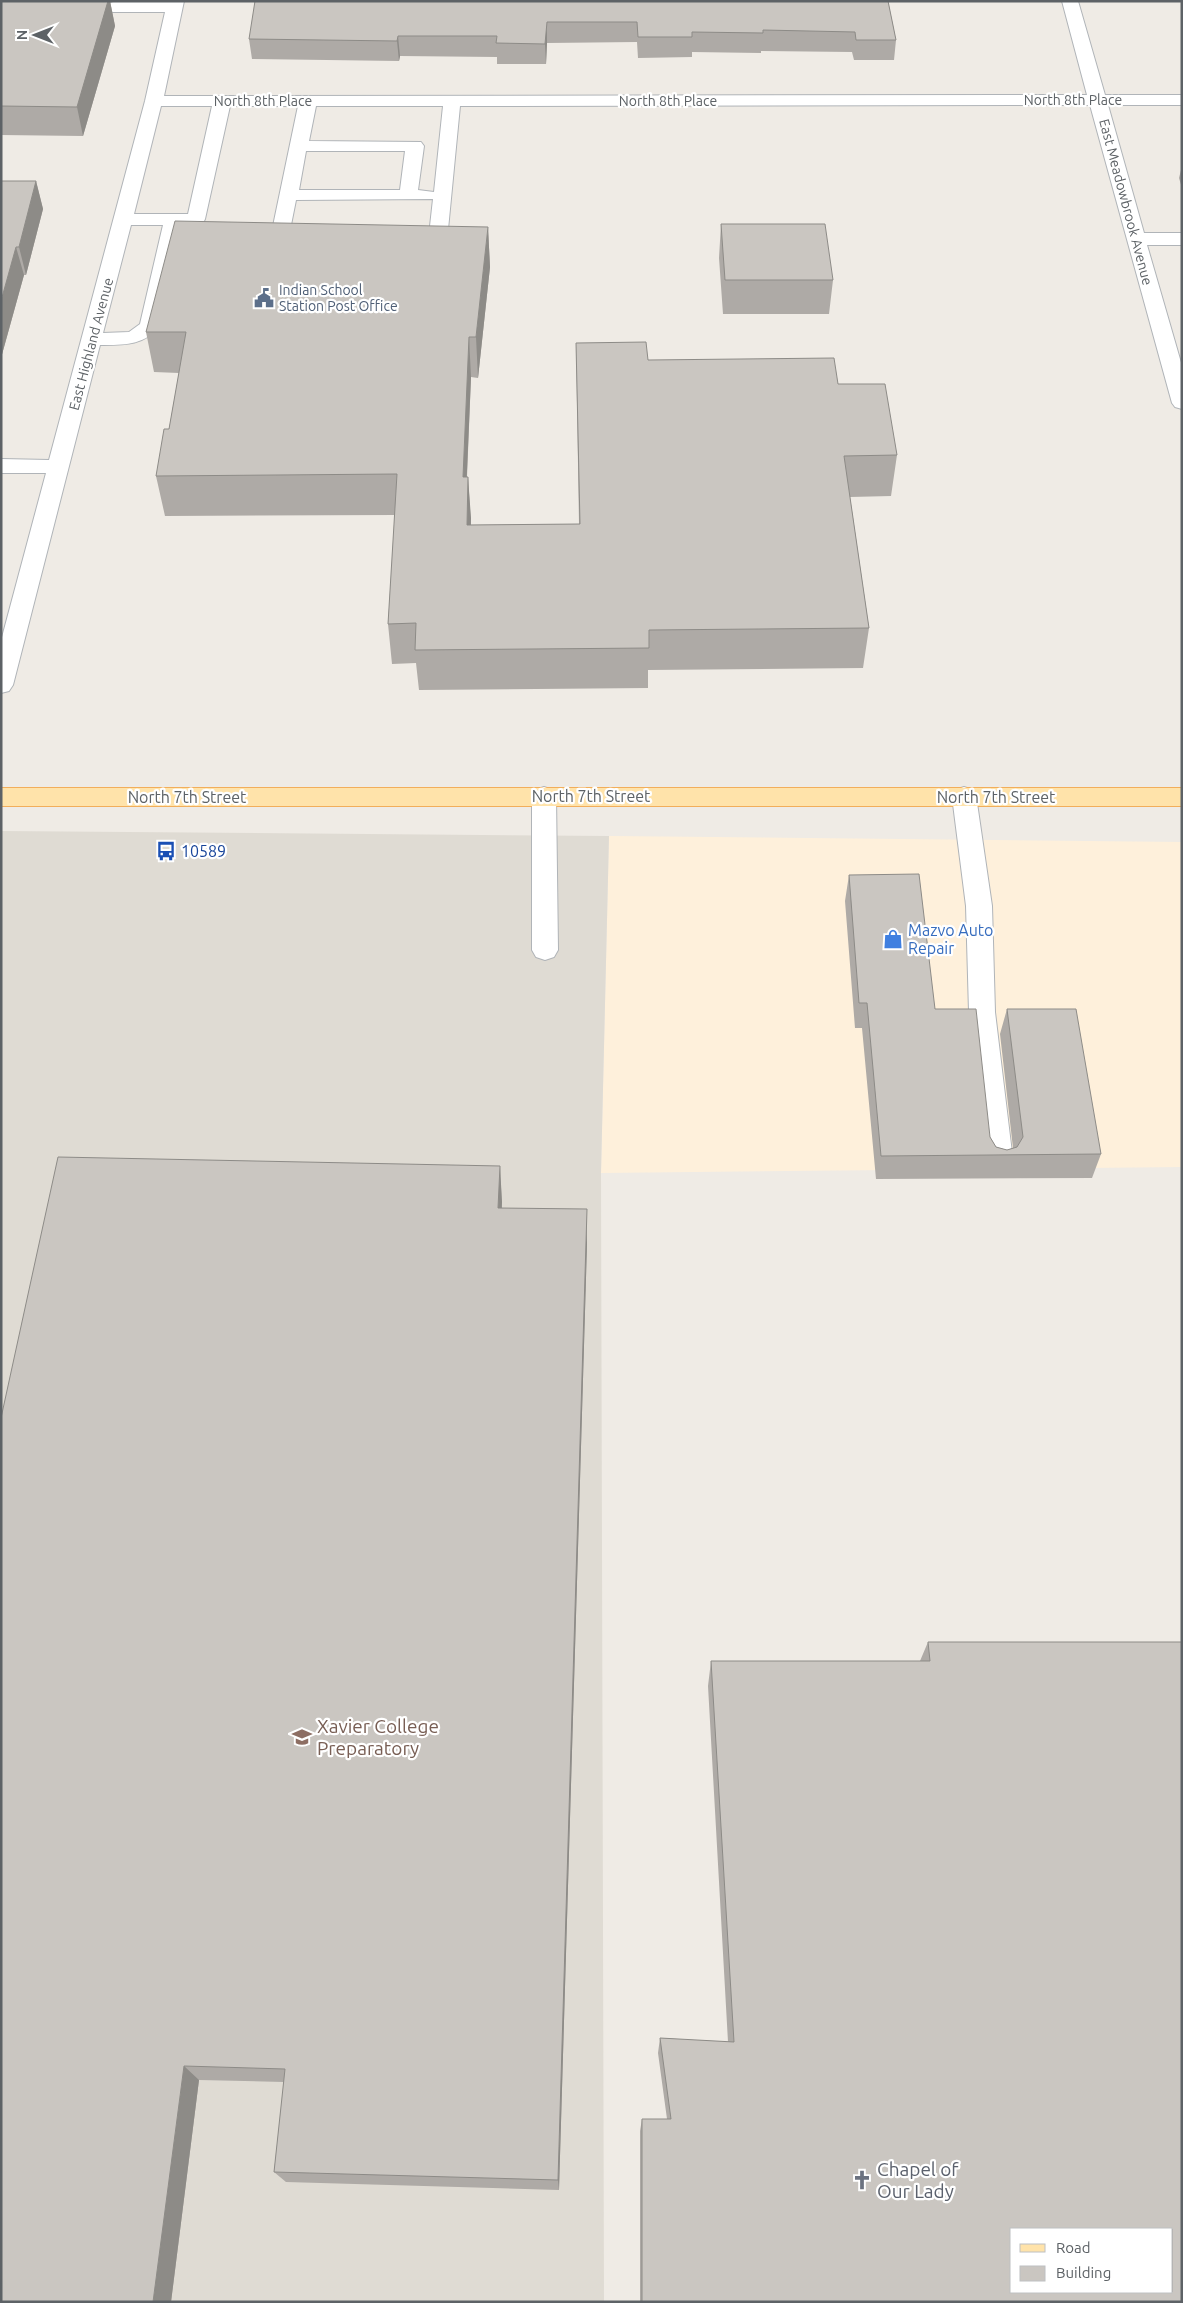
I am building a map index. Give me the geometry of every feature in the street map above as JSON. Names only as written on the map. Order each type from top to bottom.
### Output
[{"type":"main road","name":"North 7th Street","points":[[1,797],[1182,797]]},
{"type":"street","name":"East Meadowbrook Avenue","points":[[1070,1],[1181,396]]},
{"type":"street","points":[[113,7],[175,4]]},
{"type":"street","name":"East Highland Avenue","points":[[1,685],[154,101],[175,4]]},
{"type":"street","name":"North 8th Place","points":[[154,101],[1182,100]]},
{"type":"street","points":[[123,220],[196,219],[222,101]]},
{"type":"street","points":[[305,250],[277,250],[308,101]]},
{"type":"street","points":[[409,250],[437,250],[452,101]]},
{"type":"street","points":[[299,146],[415,146],[408,195]]},
{"type":"street","points":[[288,196],[443,195]]},
{"type":"street","points":[[92,339],[134,338],[146,333],[150,325],[173,220]]},
{"type":"street","points":[[1136,239],[1182,239]]},
{"type":"street","points":[[1,466],[59,467]]},
{"type":"street","points":[[544,796],[545,950]]},
{"type":"street","points":[[964,796],[979,906],[982,1012],[999,1161]]},
{"type":"shaded area","name":"Xavier College Preparatory","points":[[1,831],[609,836],[601,1173],[604,2302],[1,2302]]},
{"type":"shaded area","points":[[609,836],[1182,842],[1182,1167],[601,1173]]},
{"type":"building","points":[[1,1],[108,1],[77,107],[1,106]]},
{"type":"building","points":[[255,1],[888,1],[896,40],[856,40],[855,32],[763,30],[763,33],[692,32],[692,37],[638,37],[637,22],[547,22],[545,44],[496,43],[497,36],[398,36],[397,41],[249,39]]},
{"type":"building","points":[[1,181],[36,181],[19,247],[16,247],[1,301]]},
{"type":"building","points":[[175,221],[488,227],[476,337],[469,337],[463,477],[468,477],[467,525],[580,524],[576,343],[646,342],[648,360],[834,358],[838,384],[885,384],[897,455],[844,456],[869,628],[649,630],[649,648],[415,650],[416,623],[388,624],[397,474],[156,476],[164,429],[169,429],[186,332],[146,332]]},
{"type":"building","points":[[721,224],[825,224],[833,280],[725,280]]},
{"type":"building","points":[[919,874],[935,1009],[976,1009],[990,1137],[996,1147],[1007,1150],[1017,1147],[1023,1137],[1007,1009],[1076,1009],[1101,1154],[881,1156],[867,1003],[859,1003],[849,875]]},
{"type":"building","name":"Xavier College Preparatory","points":[[58,1157],[500,1166],[498,1208],[587,1209],[558,2180],[274,2172],[285,2069],[184,2066],[153,2302],[1,2302],[1,1418]]},
{"type":"building","points":[[928,1642],[1182,1642],[1182,2302],[642,2302],[642,2119],[671,2119],[660,2038],[734,2042],[711,1661],[930,1661]]},
{"type":"place","name":"Indian School Station Post Office","points":[[264,298]]},
{"type":"place","name":"10589","points":[[166,851]]},
{"type":"place","name":"Mazvo Auto Repair","points":[[893,939]]},
{"type":"place","name":"Xavier College Preparatory","points":[[302,1737]]},
{"type":"place","name":"Chapel of Our Lady","points":[[862,2180]]}]
